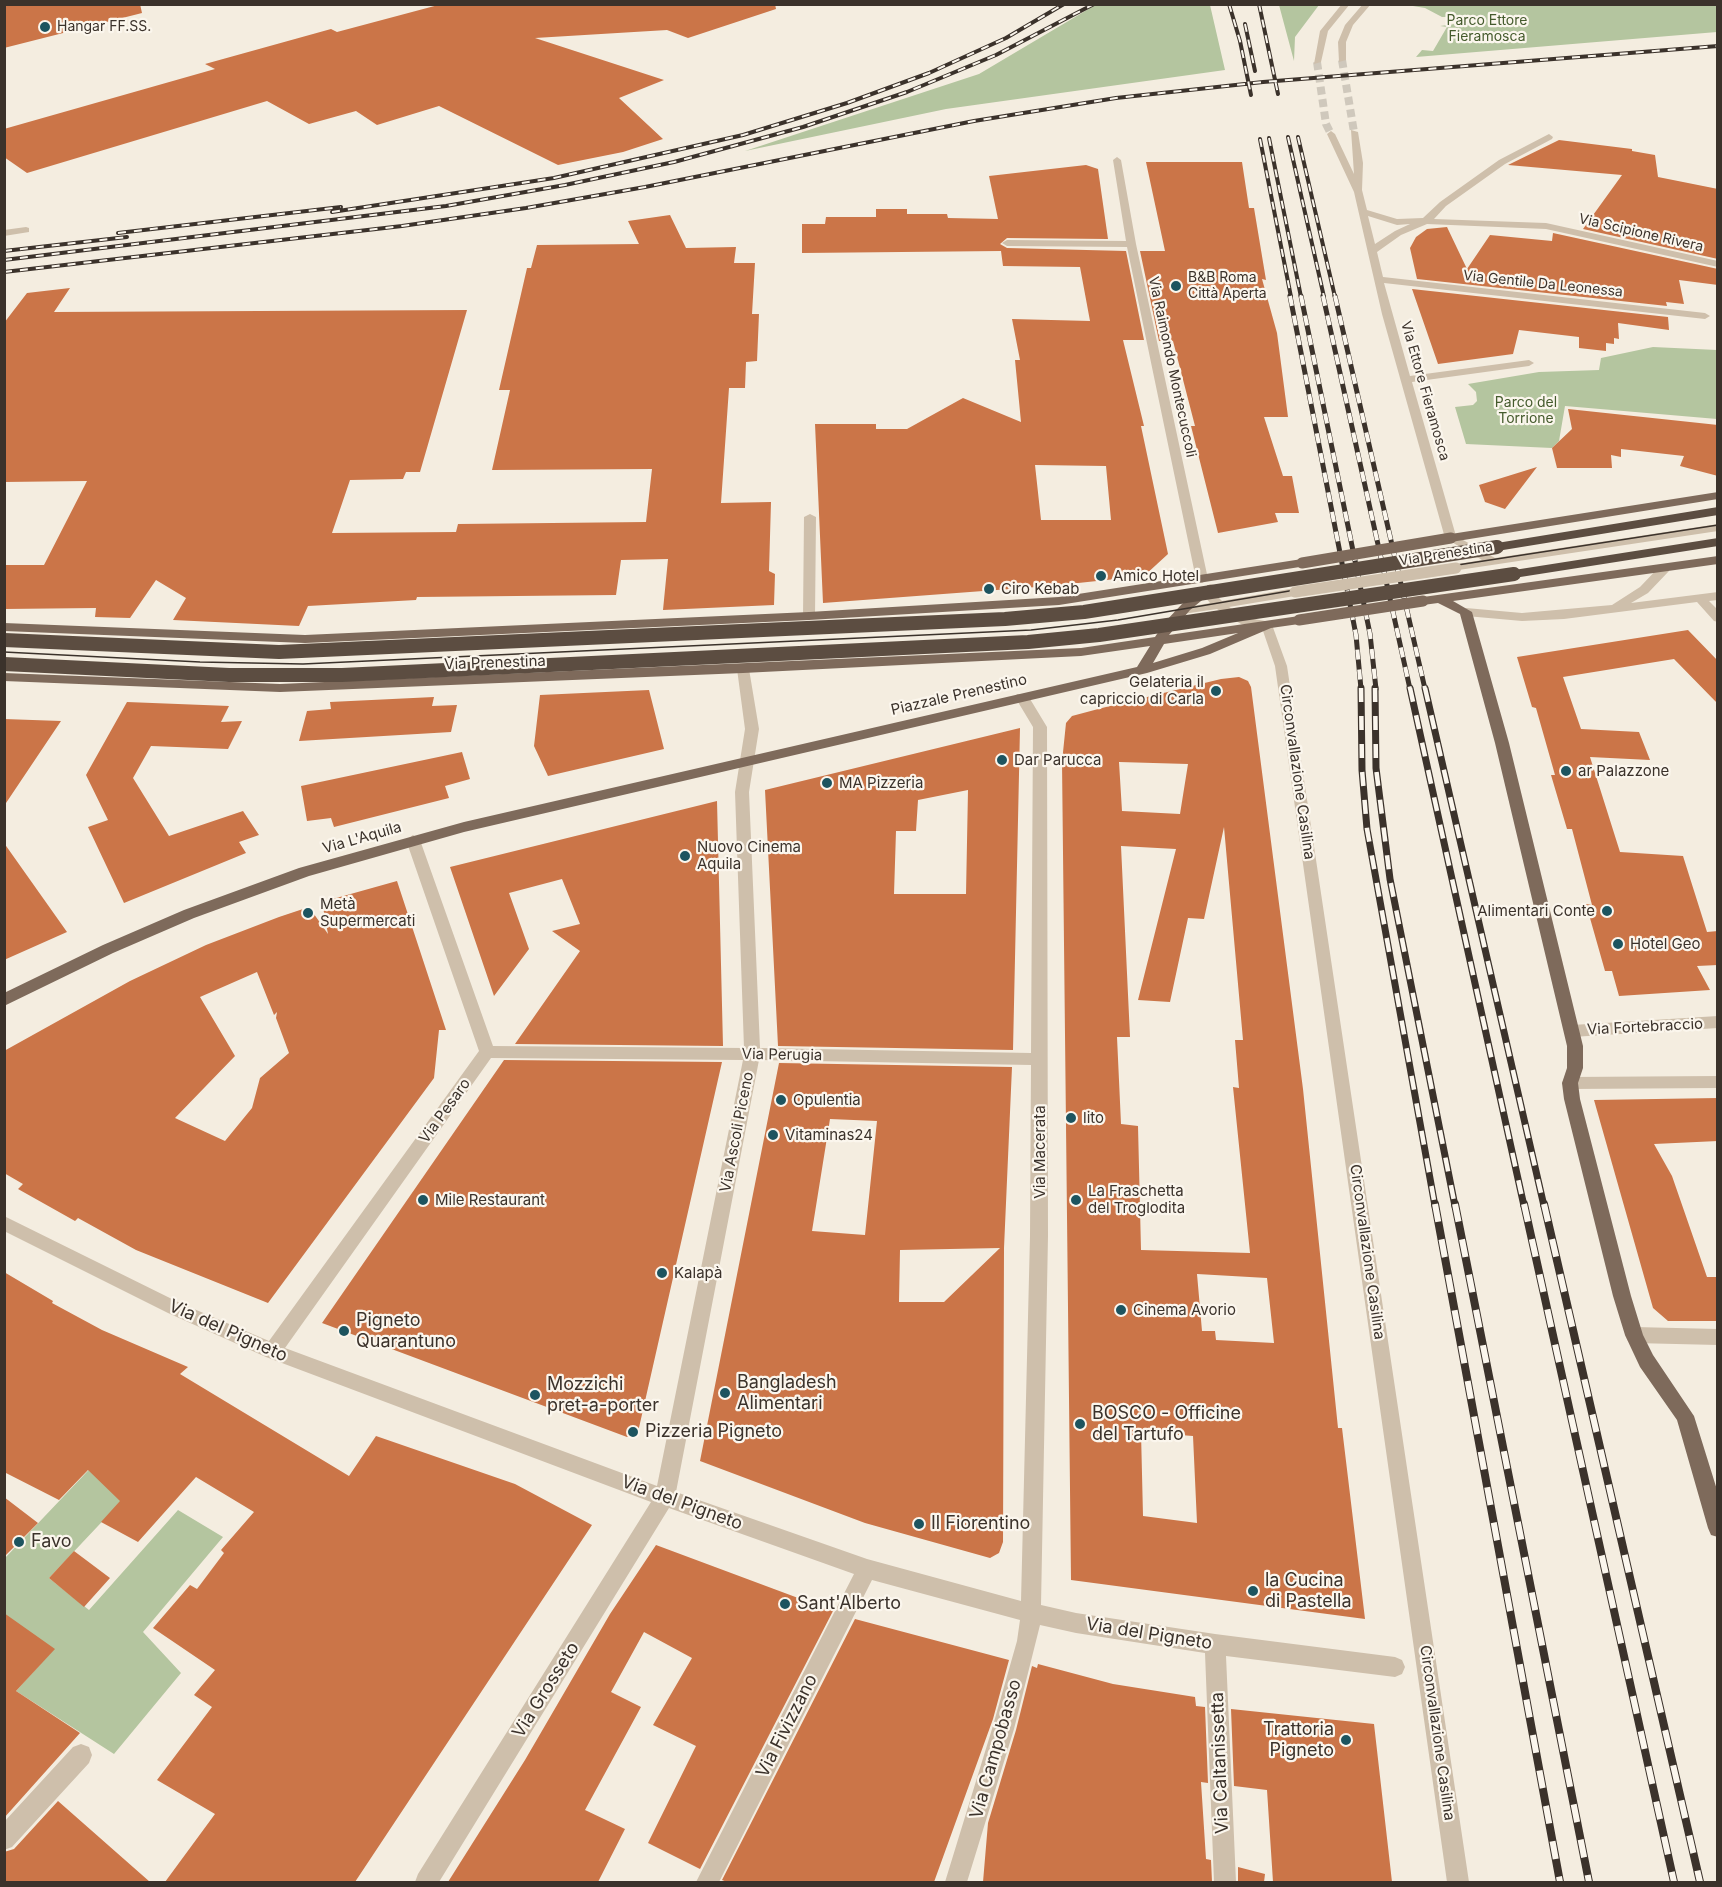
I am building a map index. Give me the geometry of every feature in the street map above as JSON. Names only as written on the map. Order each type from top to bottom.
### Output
[{"type":"highway","points":[[4,640],[279,652],[1020,618],[1084,612],[1718,512]]},
{"type":"highway","points":[[4,664],[229,675],[342,675],[1028,642],[1099,635],[1718,542]]},
{"type":"main road","name":"Via Prenestina","points":[[1206,584],[1231,575],[1718,495]]},
{"type":"main road","points":[[1440,599],[1718,560]]},
{"type":"main road","points":[[4,627],[305,639],[960,609],[1059,601],[1206,584]]},
{"type":"main road","points":[[1142,670],[1159,640],[1180,612],[1206,584]]},
{"type":"main road","points":[[1440,599],[1466,612],[1502,742],[1572,1031],[1576,1056],[1570,1083],[1585,1150],[1634,1335],[1646,1361],[1685,1416],[1718,1528]]},
{"type":"main road","name":"Piazzale Prenestino","points":[[988,658],[1081,652],[1440,599]]},
{"type":"main road","name":"Piazzale Prenestino","points":[[747,763],[1142,670],[1206,651],[1267,625]]},
{"type":"main road","name":"Via Prenestina","points":[[4,677],[280,688],[988,658]]},
{"type":"main road","name":"Via L'Aquila","points":[[4,1000],[108,949],[189,914],[304,872],[412,840],[747,763]]},
{"type":"street","points":[[1317,62],[1324,31],[1336,14],[1347,4]]},
{"type":"street","points":[[1342,60],[1342,42],[1348,25],[1368,4]]},
{"type":"street","name":"Via Ettore Fieramosca","points":[[1354,132],[1359,163],[1358,192]]},
{"type":"street","name":"Via Ettore Fieramosca","points":[[1331,134],[1358,192],[1378,279],[1451,538]]},
{"type":"street","points":[[1372,251],[1398,233],[1426,221],[1443,204],[1502,162],[1549,137]]},
{"type":"street","name":"Via Raimondo Montecuccoli","points":[[1117,160],[1131,244],[1206,584],[1210,596],[1217,604]]},
{"type":"street","points":[[1363,212],[1397,222],[1426,221]]},
{"type":"street","name":"Via Scipione Rivera","points":[[1426,221],[1560,228],[1663,254],[1718,264]]},
{"type":"street","points":[[4,233],[26,230]]},
{"type":"street","points":[[1007,243],[1131,244]]},
{"type":"street","name":"Via Gentile Da Leonessa","points":[[1378,279],[1705,316]]},
{"type":"street","points":[[1406,380],[1529,363]]},
{"type":"street","points":[[809,616],[810,517]]},
{"type":"street","name":"Via Prenestina","points":[[1180,612],[1217,604],[1718,528]]},
{"type":"street","points":[[1451,538],[1494,562]]},
{"type":"street","points":[[1610,611],[1638,595],[1665,568]]},
{"type":"street","points":[[1466,612],[1522,617],[1610,611],[1718,596]]},
{"type":"street","points":[[1700,598],[1718,618]]},
{"type":"street","points":[[1217,604],[1238,618],[1267,625]]},
{"type":"street","name":"Circonvallazione Casilina","points":[[1267,625],[1281,666],[1458,1882]]},
{"type":"street","points":[[743,669],[752,729],[747,763]]},
{"type":"street","name":"Via Macerata","points":[[1022,697],[1040,727],[1039,1248],[1031,1613]]},
{"type":"street","name":"Via Ascoli Piceno","points":[[665,1497],[752,1054],[742,792],[747,763]]},
{"type":"street","points":[[412,840],[487,1052]]},
{"type":"street","name":"Via Fortebraccio","points":[[1572,1031],[1718,1022]]},
{"type":"street","name":"Via Perugia","points":[[487,1052],[1040,1059]]},
{"type":"street","name":"Via Pesaro","points":[[272,1352],[487,1052]]},
{"type":"street","points":[[1570,1083],[1718,1082]]},
{"type":"street","name":"Via del Pigneto","points":[[4,1223],[174,1308],[272,1352],[867,1569],[1031,1613],[1088,1625],[1395,1667]]},
{"type":"street","points":[[1634,1335],[1718,1337]]},
{"type":"street","name":"Via Grosseto","points":[[426,1882],[665,1497]]},
{"type":"street","name":"Via Fivizzano","points":[[707,1882],[867,1569]]},
{"type":"street","name":"Via Campobasso","points":[[959,1878],[1027,1641],[1031,1613]]},
{"type":"street","name":"Via Caltanissetta","points":[[1215,1644],[1225,1882]]},
{"type":"street","points":[[4,1839],[81,1755]]},
{"type":"green space","points":[[1097,4],[1210,5],[1225,70],[946,109],[745,151],[979,74]]},
{"type":"green space","points":[[1279,5],[1319,5],[1295,37],[1294,61]]},
{"type":"green space","name":"Parco Ettore Fieramosca","points":[[1407,5],[1717,5],[1717,32],[1416,57],[1422,50],[1433,51],[1447,27],[1440,26],[1462,23],[1456,17],[1442,17],[1425,8]]},
{"type":"green space","name":"Parco del Torrione","points":[[1653,347],[1717,350],[1717,419],[1565,406],[1559,441],[1552,448],[1466,444],[1455,407],[1473,405],[1477,401],[1476,392],[1468,384],[1539,372],[1599,370],[1601,358]]},
{"type":"green space","points":[[122,1435],[162,1458],[49,1578],[89,1610],[178,1510],[223,1537],[143,1632],[181,1673],[114,1754],[16,1691],[54,1649],[5,1625],[5,1558]]},
{"type":"building","name":"Hangar FF.SS.","points":[[4,4],[140,4],[142,13],[4,48]]},
{"type":"building","points":[[442,4],[775,4],[776,9],[688,38],[667,30],[535,38],[664,80],[619,98],[663,139],[623,152],[558,165],[439,106],[377,125],[356,111],[309,124],[267,101],[27,173],[4,157],[4,129],[215,69],[205,64],[331,29],[337,32]]},
{"type":"building","points":[[1559,140],[1632,149],[1632,151],[1655,155],[1658,177],[1718,189],[1718,259],[1583,229],[1622,175],[1508,165]]},
{"type":"building","points":[[1146,162],[1242,162],[1249,208],[1254,208],[1266,280],[1262,279],[1277,333],[1288,417],[1264,417],[1283,476],[1292,476],[1299,513],[1275,513],[1278,522],[1218,533],[1191,426],[1195,426],[1173,341],[1159,341],[1140,251],[1165,251]]},
{"type":"building","points":[[1086,165],[1098,169],[1108,239],[1007,238],[1000,244],[1007,248],[1126,251],[1144,340],[1123,340],[1144,426],[1141,426],[1168,554],[1144,576],[1050,586],[823,603],[815,424],[876,424],[876,429],[907,429],[963,398],[1021,422],[1015,360],[1020,360],[1012,319],[1090,321],[1080,267],[1003,266],[1001,251],[802,253],[802,224],[825,224],[826,217],[876,217],[876,209],[907,209],[907,214],[947,214],[948,218],[998,219],[989,176]],"holes":[[[1035,465],[1106,466],[1111,520],[1041,520]]]},
{"type":"building","points":[[670,215],[686,248],[736,247],[734,263],[755,263],[752,314],[759,314],[757,361],[746,362],[745,388],[729,388],[721,503],[771,502],[769,571],[775,574],[774,605],[663,610],[668,559],[621,560],[616,595],[417,597],[416,600],[308,606],[299,626],[173,620],[186,598],[156,580],[130,618],[95,617],[96,608],[4,609],[4,565],[44,565],[87,481],[4,482],[4,323],[27,293],[70,288],[54,312],[467,310],[420,472],[406,472],[403,479],[350,480],[332,533],[456,532],[458,524],[646,522],[652,469],[492,470],[510,390],[499,390],[527,268],[531,268],[537,245],[639,244],[628,221]]},
{"type":"building","points":[[1447,227],[1467,269],[1490,235],[1552,241],[1553,233],[1718,269],[1718,285],[1679,280],[1684,304],[1666,302],[1667,306],[1417,279],[1410,248],[1416,237],[1427,229]]},
{"type":"building","points":[[1412,289],[1668,317],[1669,330],[1618,323],[1619,339],[1614,338],[1614,344],[1606,343],[1606,351],[1579,348],[1579,337],[1519,330],[1513,354],[1438,364]]},
{"type":"building","points":[[1568,409],[1718,425],[1718,476],[1680,466],[1684,456],[1621,449],[1621,457],[1611,455],[1612,468],[1557,468],[1552,448],[1572,429]]},
{"type":"building","points":[[1537,467],[1505,509],[1485,502],[1479,485]]},
{"type":"building","points":[[1688,630],[1718,661],[1718,704],[1674,659],[1563,677],[1581,729],[1639,732],[1650,760],[1590,757],[1620,852],[1683,856],[1707,932],[1718,931],[1718,965],[1697,966],[1710,990],[1619,996],[1612,971],[1605,971],[1586,904],[1592,905],[1572,829],[1567,829],[1551,775],[1555,775],[1536,708],[1532,707],[1517,657]]},
{"type":"building","points":[[1239,677],[1248,681],[1251,687],[1303,1089],[1338,1428],[1342,1428],[1365,1619],[1071,1580],[1062,762],[1066,723],[1072,716],[1221,679]],"holes":[[[1119,762],[1188,764],[1180,814],[1122,811]],[[1224,827],[1243,1040],[1235,1040],[1239,1088],[1233,1087],[1250,1253],[1141,1250],[1138,1126],[1121,1124],[1117,1037],[1130,1037],[1121,846],[1176,849],[1138,1000],[1170,1002],[1188,918],[1204,919]],[[1197,1274],[1267,1278],[1274,1343],[1216,1340],[1215,1331],[1202,1331]],[[1141,1432],[1193,1436],[1197,1523],[1143,1516]]]},
{"type":"building","points":[[649,690],[664,749],[548,776],[534,746],[540,695]]},
{"type":"building","points":[[434,697],[432,706],[457,705],[451,732],[299,741],[307,711],[331,709],[330,702]]},
{"type":"building","points":[[127,702],[229,706],[221,722],[242,721],[228,749],[151,746],[133,778],[169,836],[243,811],[259,835],[239,842],[246,853],[124,903],[88,827],[108,820],[86,775]]},
{"type":"building","points":[[4,719],[61,721],[4,806]]},
{"type":"building","points":[[1020,728],[1013,1050],[778,1046],[765,790]],"holes":[[[968,790],[966,894],[894,894],[896,831],[916,831],[918,800]]]},
{"type":"building","points":[[462,752],[470,779],[445,786],[449,798],[334,827],[331,818],[307,821],[301,786]]},
{"type":"building","points":[[717,801],[723,1046],[515,1044],[580,951],[552,931],[580,924],[562,879],[509,893],[529,949],[494,996],[450,867]]},
{"type":"building","points":[[4,843],[67,932],[4,960]]},
{"type":"building","points":[[397,881],[446,1030],[439,1030],[434,1078],[268,1303],[136,1250],[78,1218],[75,1221],[18,1189],[23,1184],[4,1173],[4,1051],[130,981],[206,945],[279,917],[309,907],[328,934],[322,902]],"holes":[[[257,972],[274,1015],[277,1012],[276,1018],[289,1053],[260,1078],[252,1108],[225,1141],[175,1118],[235,1056],[200,997]]]},
{"type":"building","points":[[504,1060],[722,1062],[638,1432],[627,1437],[322,1323]]},
{"type":"building","points":[[779,1063],[1012,1067],[1004,1248],[1003,1542],[999,1553],[990,1558],[865,1523],[700,1461]],"holes":[[[830,1119],[877,1121],[865,1235],[812,1231]],[[1000,1248],[944,1302],[899,1302],[900,1250]]]},
{"type":"building","points":[[1718,1098],[1718,1141],[1654,1144],[1672,1176],[1707,1277],[1718,1277],[1718,1321],[1668,1321],[1653,1308],[1594,1100]]},
{"type":"building","points":[[4,1272],[53,1301],[52,1303],[102,1330],[188,1367],[180,1374],[349,1476],[376,1436],[515,1484],[592,1525],[355,1882],[165,1882],[215,1814],[157,1780],[212,1707],[194,1695],[215,1670],[153,1628],[190,1585],[197,1589],[224,1553],[221,1550],[254,1512],[196,1477],[138,1542],[101,1522],[120,1501],[88,1470],[59,1500],[4,1472]]},
{"type":"building","points":[[4,1497],[38,1523],[4,1557]]},
{"type":"building","points":[[656,1545],[833,1611],[700,1869],[648,1843],[696,1746],[653,1725],[692,1658],[644,1632],[611,1692],[641,1707],[585,1810],[625,1829],[598,1882],[448,1882],[525,1760],[610,1614]]},
{"type":"building","points":[[74,1551],[110,1578],[84,1607],[49,1578]]},
{"type":"building","points":[[4,1613],[55,1649],[16,1691],[80,1733],[4,1818]]},
{"type":"building","points":[[855,1619],[1009,1660],[993,1719],[934,1882],[727,1882],[722,1880]]},
{"type":"building","points":[[1038,1664],[1113,1684],[1195,1697],[1196,1706],[1205,1707],[1208,1783],[1201,1782],[1206,1859],[1211,1860],[1212,1882],[983,1882],[988,1823],[1016,1730],[1032,1666],[1037,1668]]},
{"type":"building","points":[[1231,1709],[1374,1724],[1392,1882],[1273,1882],[1267,1790],[1234,1786]]},
{"type":"building","points":[[58,1801],[150,1882],[4,1882],[4,1852],[14,1849]]},
{"type":"building","points":[[1238,1867],[1265,1874],[1264,1882],[1238,1882]]},
{"type":"tunnel","points":[[1342,60],[1354,132]]},
{"type":"tunnel","points":[[1317,62],[1326,124],[1331,134]]},
{"type":"tram line","points":[[4,652],[200,662],[303,664],[1031,630],[1118,620],[1301,589],[1718,525]]},
{"type":"railway","points":[[332,212],[554,178],[743,135],[847,103],[929,73],[1006,38],[1064,4]]},
{"type":"railway","points":[[4,260],[446,206],[565,185],[674,162],[803,127],[907,92],[996,55],[1094,4]]},
{"type":"railway","points":[[1229,4],[1249,84]]},
{"type":"railway","points":[[1259,4],[1275,81]]},
{"type":"railway","points":[[1245,24],[1255,71]]},
{"type":"railway","points":[[1275,81],[1718,46]]},
{"type":"railway","points":[[1249,84],[1275,81]]},
{"type":"railway","points":[[1275,81],[1278,94]]},
{"type":"railway","points":[[4,272],[402,226],[526,208],[645,187],[974,121],[1116,98],[1249,84]]},
{"type":"railway","points":[[1249,84],[1251,95]]},
{"type":"railway","points":[[1288,137],[1324,297]]},
{"type":"railway","points":[[1298,137],[1335,297]]},
{"type":"railway","points":[[1269,138],[1301,297]]},
{"type":"railway","points":[[1260,139],[1291,297]]},
{"type":"railway","points":[[118,233],[341,207]]},
{"type":"railway","points":[[4,251],[127,237]]},
{"type":"railway","points":[[1290,296],[1356,635],[1361,689]]},
{"type":"railway","points":[[1301,296],[1370,634],[1376,689]]},
{"type":"railway","points":[[1323,296],[1410,689]]},
{"type":"railway","points":[[1335,296],[1425,689]]},
{"type":"railway","points":[[1361,688],[1362,770],[1367,829],[1435,1206]]},
{"type":"railway","points":[[1375,688],[1376,768],[1390,879],[1455,1206]]},
{"type":"railway","points":[[1410,688],[1524,1206]]},
{"type":"railway","points":[[1425,688],[1544,1206]]},
{"type":"railway","points":[[1435,1204],[1560,1882]]},
{"type":"railway","points":[[1455,1204],[1589,1882]]},
{"type":"railway","points":[[1524,1204],[1674,1882]]},
{"type":"railway","points":[[1544,1204],[1700,1882]]},
{"type":"place","name":"Hangar FF.SS.","points":[[45,27]]},
{"type":"place","name":"B&B Roma Città Aperta","points":[[1176,286]]},
{"type":"place","name":"Amico Hotel","points":[[1101,576]]},
{"type":"place","name":"Ciro Kebab","points":[[989,589]]},
{"type":"place","name":"Gelateria il capriccio di Carla","points":[[1216,691]]},
{"type":"place","name":"Dar Parucca","points":[[1002,760]]},
{"type":"place","name":"ar Palazzone","points":[[1566,771]]},
{"type":"place","name":"MA Pizzeria","points":[[827,783]]},
{"type":"place","name":"Nuovo Cinema Aquila","points":[[685,856]]},
{"type":"place","name":"Alimentari Conte","points":[[1607,911]]},
{"type":"place","name":"Metà Supermercati","points":[[308,913]]},
{"type":"place","name":"Hotel Geo","points":[[1618,944]]},
{"type":"place","name":"Opulentia","points":[[781,1100]]},
{"type":"place","name":"lito","points":[[1071,1118]]},
{"type":"place","name":"Vitaminas24","points":[[773,1135]]},
{"type":"place","name":"Mile Restaurant","points":[[423,1200]]},
{"type":"place","name":"La Fraschetta del Troglodita","points":[[1076,1200]]},
{"type":"place","name":"Kalapà","points":[[662,1273]]},
{"type":"place","name":"Cinema Avorio","points":[[1121,1310]]},
{"type":"place","name":"Pigneto Quarantuno","points":[[344,1331]]},
{"type":"place","name":"Bangladesh Alimentari","points":[[725,1393]]},
{"type":"place","name":"Mozzichi pret-a-porter","points":[[535,1395]]},
{"type":"place","name":"BOSCO - Officine del Tartufo","points":[[1080,1424]]},
{"type":"place","name":"Pizzeria Pigneto","points":[[633,1432]]},
{"type":"place","name":"Il Fiorentino","points":[[919,1524]]},
{"type":"place","name":"Favo","points":[[19,1542]]},
{"type":"place","name":"la Cucina di Pastella","points":[[1253,1591]]},
{"type":"place","name":"Sant'Alberto","points":[[785,1604]]},
{"type":"place","name":"Trattoria Pigneto","points":[[1346,1740]]}]
